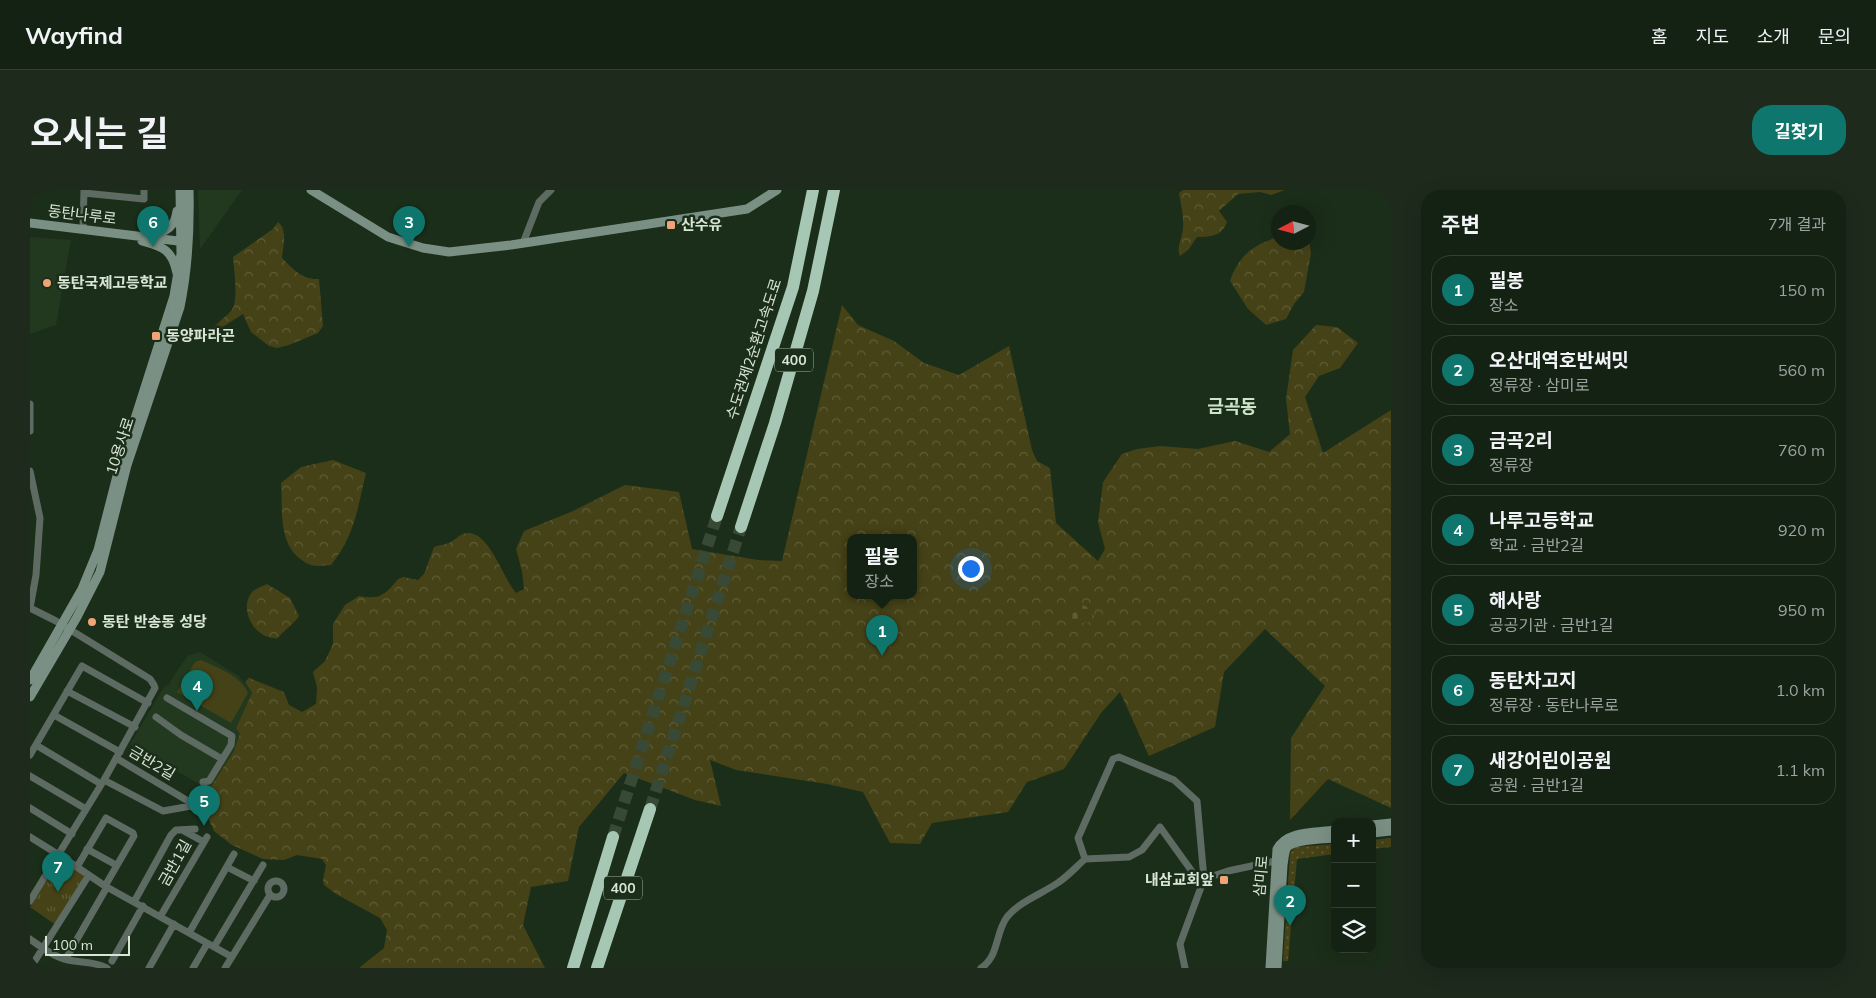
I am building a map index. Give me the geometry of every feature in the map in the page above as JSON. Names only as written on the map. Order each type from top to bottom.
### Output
[{"type":"highway","name":"수도권제2순환고속도로","points":[[717,516],[793,287],[813,190]]},
{"type":"highway","name":"400","points":[[741,527],[776,423],[813,292],[834,190]]},
{"type":"highway","name":"400","points":[[597,968],[650,809]]},
{"type":"highway","name":"400","points":[[573,968],[614,837]]},
{"type":"street","points":[[83,229],[84,191],[144,199],[144,190]]},
{"type":"street","points":[[121,234],[158,234],[169,230],[176,220],[178,190]]},
{"type":"street","name":"10용사로","points":[[30,697],[94,565],[118,472],[174,296],[186,242],[178,190]]},
{"type":"street","name":"10용사로","points":[[30,680],[95,583],[105,557],[127,465],[180,307],[185,282],[189,190]]},
{"type":"street","points":[[311,190],[388,238],[423,248],[449,252],[523,243],[747,209],[778,190]]},
{"type":"street","points":[[523,243],[539,202],[551,190]]},
{"type":"street","name":"동탄나루로","points":[[30,223],[186,242]]},
{"type":"street","points":[[121,234],[165,248],[173,259],[177,282]]},
{"type":"street","points":[[30,404],[30,431]]},
{"type":"street","points":[[30,471],[40,518],[36,575],[30,608],[65,627]]},
{"type":"street","name":"금반2길","points":[[59,855],[154,692],[153,682],[65,627]]},
{"type":"street","points":[[30,755],[82,666],[148,703]]},
{"type":"street","name":"금반2길","points":[[67,691],[135,727]]},
{"type":"street","points":[[167,698],[232,736],[231,745],[209,781],[203,782]]},
{"type":"street","name":"금반2길","points":[[36,746],[102,782],[162,811],[191,806],[188,801],[54,715]]},
{"type":"street","points":[[156,717],[181,735],[222,759]]},
{"type":"street","points":[[1085,859],[1078,838],[1113,759],[1119,757],[1174,780],[1197,802],[1204,879],[1180,944],[1185,968]]},
{"type":"street","points":[[30,776],[86,809]]},
{"type":"street","points":[[30,808],[72,834]]},
{"type":"street","points":[[68,954],[134,834],[108,818],[104,819],[77,867]]},
{"type":"street","points":[[1376,825],[1391,823]]},
{"type":"street","points":[[982,968],[988,964],[994,954],[1000,930],[1007,917],[1021,905],[1060,882],[1085,859],[1129,857],[1142,850],[1160,828],[1196,877],[1204,879],[1228,871],[1275,862]]},
{"type":"street","points":[[182,830],[195,829]]},
{"type":"street","name":"금반1길","points":[[134,902],[176,830],[182,830],[205,840],[160,917]]},
{"type":"street","name":"삼미로","points":[[1270,968],[1277,849],[1280,843],[1294,835],[1331,830]]},
{"type":"street","points":[[1376,833],[1391,831]]},
{"type":"street","points":[[30,837],[106,886],[232,957]]},
{"type":"street","name":"삼미로","points":[[1277,968],[1283,865],[1286,849],[1290,844],[1298,842],[1331,838]]},
{"type":"street","points":[[87,849],[116,865]]},
{"type":"street","points":[[189,933],[234,854]]},
{"type":"street","points":[[30,901],[59,855]]},
{"type":"street","points":[[193,968],[211,945],[263,865]]},
{"type":"street","points":[[227,867],[254,881]]},
{"type":"street","points":[[31,967],[89,875]]},
{"type":"street","points":[[225,968],[270,895]]},
{"type":"street","points":[[30,939],[59,957],[109,965],[143,906]]},
{"type":"street","points":[[149,968],[174,924]]},
{"type":"shaded area","points":[[198,190],[242,190],[200,249]]},
{"type":"shaded area","name":"동탄국제고등학교","points":[[30,237],[71,240],[56,325],[30,334]]},
{"type":"shaded area","points":[[200,652],[239,676],[252,693],[236,728],[240,738],[212,785],[211,791],[130,744],[164,687],[169,684],[188,656]]},
{"type":"green space","points":[[1183,190],[1285,190],[1271,195],[1260,192],[1238,194],[1219,211],[1227,222],[1225,227],[1215,235],[1197,237],[1189,249],[1180,256],[1179,246],[1183,224],[1179,193]]},
{"type":"green space","points":[[278,222],[284,234],[282,258],[303,276],[319,279],[323,326],[318,333],[277,348],[269,346],[251,332],[243,314],[210,335],[211,330],[231,311],[235,301],[233,257],[273,229]]},
{"type":"green space","points":[[1271,240],[1271,250],[1310,250],[1311,253],[1304,292],[1294,304],[1286,319],[1266,325],[1248,309],[1230,281],[1237,265],[1260,244]]},
{"type":"green space","points":[[842,305],[858,325],[894,341],[924,363],[959,375],[1009,346],[1032,450],[1037,461],[1050,468],[1056,523],[1098,561],[1105,549],[1098,522],[1103,482],[1122,454],[1137,449],[1160,446],[1198,449],[1235,441],[1269,452],[1290,434],[1286,399],[1293,350],[1316,325],[1337,327],[1358,343],[1340,368],[1319,376],[1305,397],[1323,453],[1391,410],[1391,808],[1328,779],[1290,820],[1291,738],[1325,686],[1265,629],[1224,672],[1215,727],[1149,756],[1120,692],[1101,713],[1064,769],[1027,782],[1008,812],[932,823],[920,844],[890,843],[863,792],[827,784],[736,770],[710,760],[721,806],[695,800],[624,773],[579,827],[568,881],[531,887],[523,925],[545,968],[359,968],[384,948],[387,930],[380,918],[336,894],[324,885],[326,865],[322,859],[297,855],[284,860],[263,859],[232,845],[214,831],[208,818],[207,807],[212,785],[234,751],[240,734],[236,728],[252,693],[245,682],[249,678],[284,692],[289,705],[302,712],[316,704],[317,687],[313,672],[325,661],[333,644],[333,624],[345,605],[359,596],[377,597],[382,595],[398,579],[403,577],[418,580],[424,574],[434,547],[449,543],[463,534],[470,533],[477,536],[490,549],[516,593],[524,589],[522,571],[516,549],[524,531],[573,511],[625,485],[679,492],[692,549],[758,560],[782,561]]},
{"type":"green space","points":[[333,460],[366,473],[354,522],[339,554],[331,565],[313,566],[300,559],[292,551],[287,541],[282,519],[281,483],[301,467]]},
{"type":"green space","points":[[267,584],[290,598],[299,616],[278,638],[270,638],[262,634],[251,622],[248,614],[247,606],[253,591]]},
{"type":"green space","points":[[1075,604],[1087,607],[1094,617],[1092,620],[1086,623],[1079,623],[1069,620],[1067,613],[1069,606]]},
{"type":"green space","points":[[201,660],[221,669],[240,681],[248,693],[231,723],[177,692],[195,662]]},
{"type":"green space","points":[[1391,838],[1391,847],[1376,849],[1376,840]]},
{"type":"green space","points":[[1331,844],[1331,855],[1297,859],[1288,961],[1283,961],[1290,853],[1295,847]]},
{"type":"green space","points":[[60,859],[85,876],[56,925],[30,907]]},
{"type":"tunnel","points":[[613,837],[717,516]]},
{"type":"tunnel","points":[[650,809],[741,527]]},
{"type":"place","name":"산수유","points":[[671,225]]},
{"type":"place","name":"동탄차고지","points":[[153,247]]},
{"type":"place","name":"금곡2리","points":[[409,247]]},
{"type":"place","name":"동탄국제고등학교","points":[[47,283]]},
{"type":"place","name":"동양파라곤","points":[[156,336]]},
{"type":"place","name":"동탄 반송동 성당","points":[[92,622]]},
{"type":"place","name":"필봉","points":[[882,656]]},
{"type":"place","name":"나루고등학교","points":[[197,711]]},
{"type":"place","name":"해사랑","points":[[204,826]]},
{"type":"place","name":"내삼교회앞","points":[[1224,880]]},
{"type":"place","name":"새강어린이공원","points":[[58,892]]},
{"type":"place","name":"오산대역호반써밋","points":[[1290,926]]},
{"type":"district","name":"금곡동","points":[[1232,407]]}]
